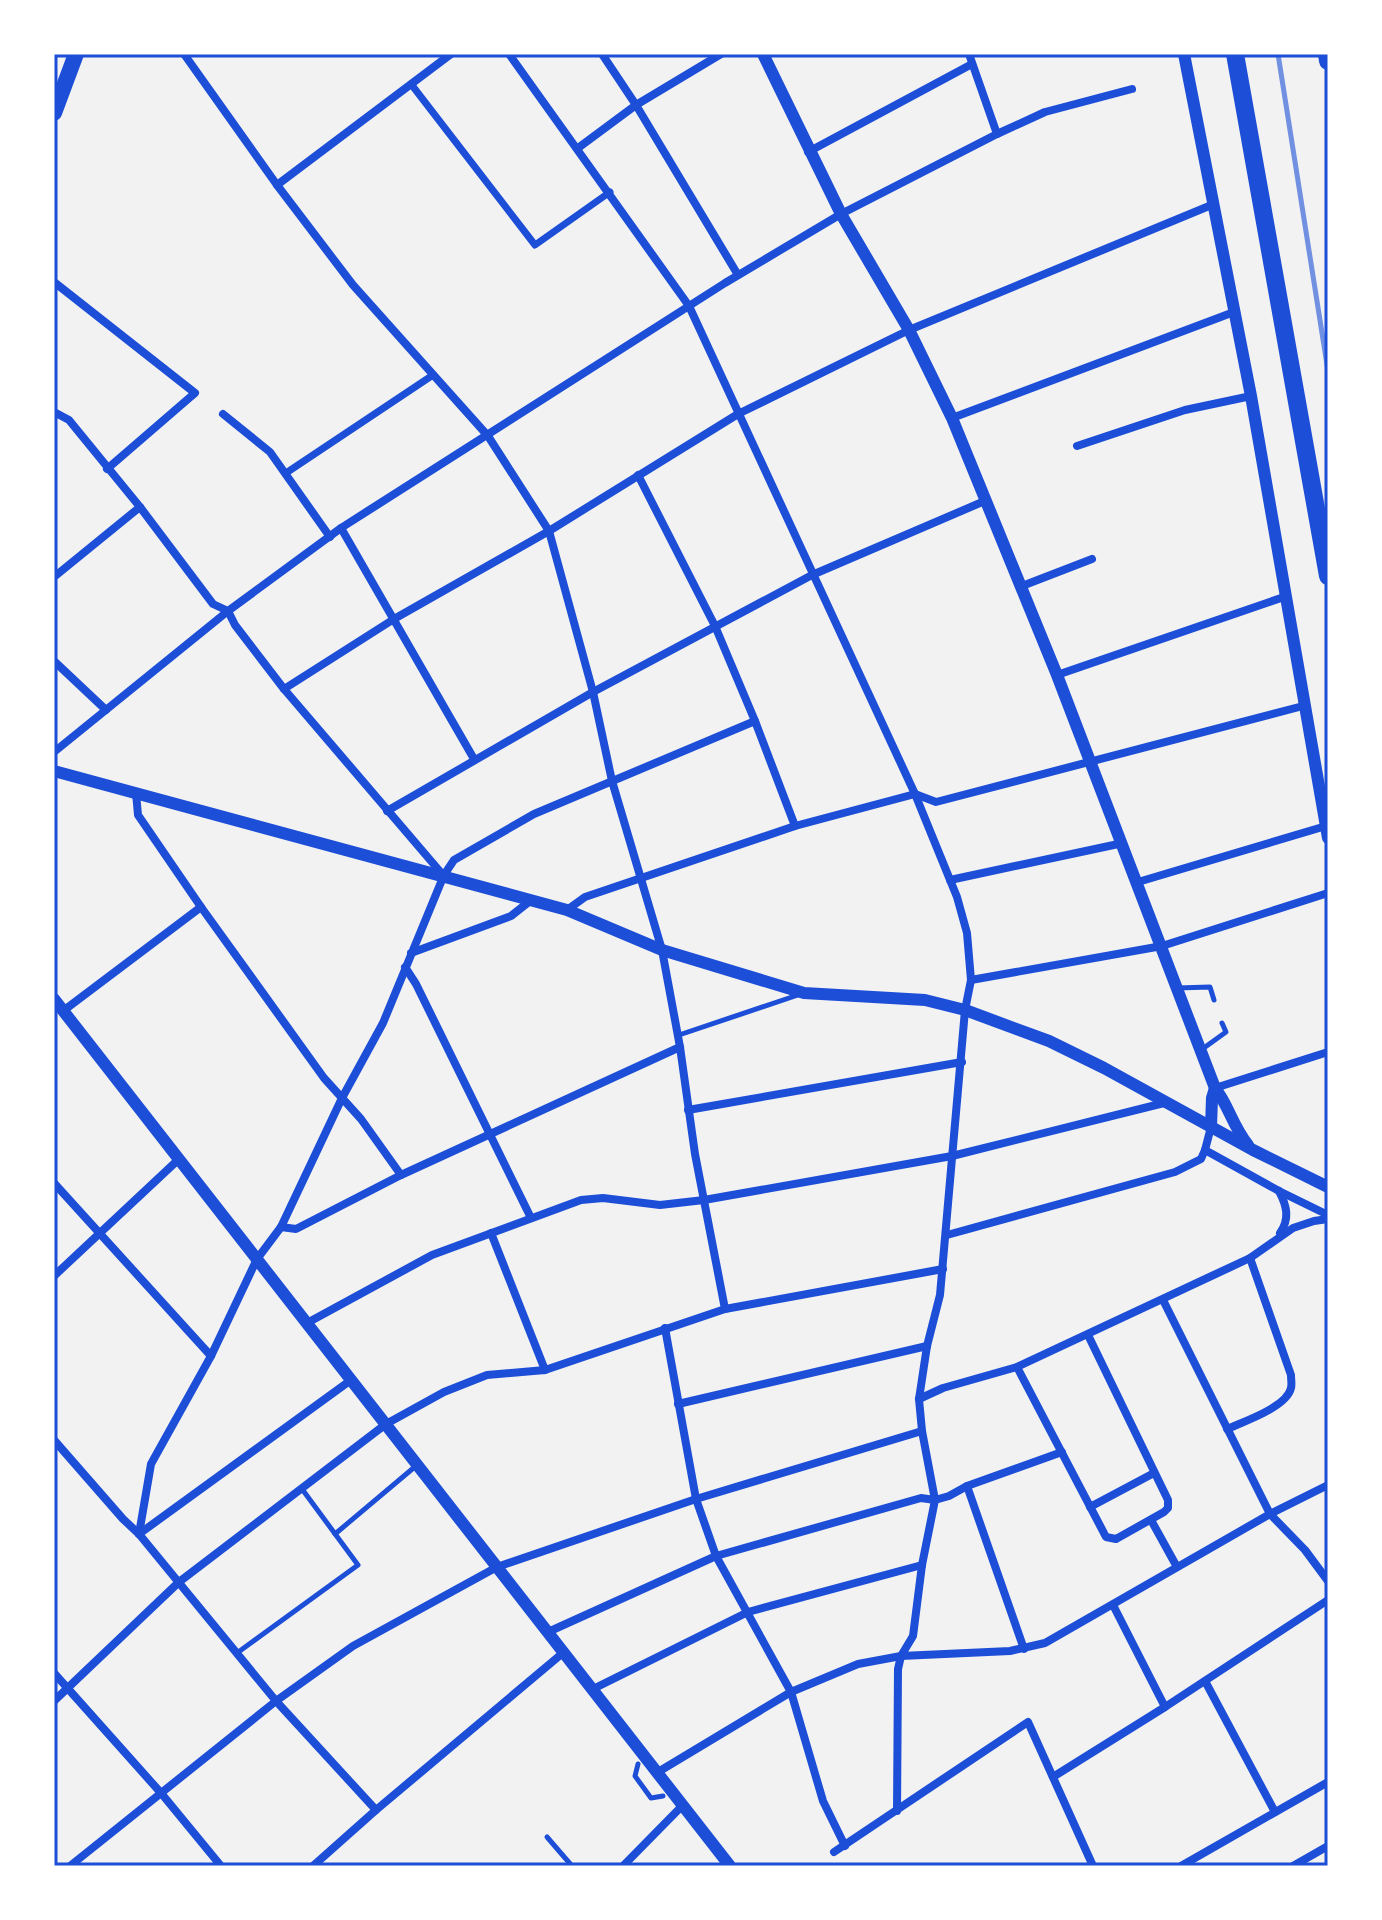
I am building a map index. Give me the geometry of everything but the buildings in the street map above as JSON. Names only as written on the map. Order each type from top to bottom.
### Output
[{"type":"highway","points":[[1235,54],[1328,576]]},
{"type":"highway","points":[[1327,54],[1328,61]]},
{"type":"main road","points":[[54,113],[76,54]]},
{"type":"street","points":[[184,54],[353,285],[488,436],[549,531],[593,692],[612,781],[662,950],[725,1309]]},
{"type":"street","points":[[277,185],[451,54]]},
{"type":"street","points":[[509,54],[689,306],[915,794],[950,880],[967,933],[971,980],[965,1010],[947,1235],[940,1295],[927,1346],[919,1399],[935,1500],[922,1565],[913,1636],[901,1656],[898,1669],[897,1811]]},
{"type":"street","points":[[602,54],[738,275]]},
{"type":"street","points":[[578,148],[636,105],[721,54]]},
{"type":"street","points":[[763,54],[808,152],[909,330],[952,418],[1123,843],[1215,1088],[1224,1099],[1231,1122],[1253,1150]]},
{"type":"street","points":[[969,54],[997,134]]},
{"type":"street","points":[[1138,882],[1327,832],[1251,396],[1184,54]]},
{"type":"street","points":[[808,152],[972,64]]},
{"type":"street","points":[[411,84],[535,245],[610,192]]},
{"type":"street","points":[[54,752],[228,611],[341,528],[738,275],[841,214],[997,134],[1045,112],[1132,89]]},
{"type":"street","points":[[284,689],[394,619],[549,531],[738,414],[909,330],[1214,204]]},
{"type":"street","points":[[54,282],[195,393],[107,469]]},
{"type":"street","points":[[952,418],[1234,312]]},
{"type":"street","points":[[286,473],[433,375]]},
{"type":"street","points":[[1077,446],[1185,410],[1251,396]]},
{"type":"street","points":[[54,412],[69,420],[213,604],[228,611],[235,625],[284,689],[444,875]]},
{"type":"street","points":[[223,414],[270,452],[330,537]]},
{"type":"street","points":[[638,475],[715,626],[795,826]]},
{"type":"street","points":[[387,811],[593,692],[812,575],[987,500]]},
{"type":"street","points":[[54,577],[140,507]]},
{"type":"street","points":[[341,528],[474,759]]},
{"type":"street","points":[[1022,586],[1092,559]]},
{"type":"street","points":[[1057,675],[1284,597]]},
{"type":"street","points":[[54,661],[106,710]]},
{"type":"street","points":[[567,910],[585,897],[795,826],[915,794],[936,802],[1303,706]]},
{"type":"street","points":[[139,1534],[151,1464],[211,1356],[257,1259],[281,1227],[342,1098],[383,1023],[444,875],[454,860],[534,814],[755,721]]},
{"type":"street","points":[[54,771],[567,910],[662,950],[804,993],[925,1000],[965,1010],[1049,1041],[1328,1187]]},
{"type":"street","points":[[136,793],[138,815],[201,907],[324,1078],[361,1119],[401,1175]]},
{"type":"street","points":[[950,880],[1123,843]]},
{"type":"street","points":[[971,980],[1162,946],[1328,893]]},
{"type":"street","points":[[411,953],[511,916],[530,901]]},
{"type":"street","points":[[63,1011],[201,907]]},
{"type":"street","points":[[405,967],[531,1218]]},
{"type":"street","points":[[54,999],[593,1689],[640,1758],[658,1772],[668,1795],[683,1805],[730,1866]]},
{"type":"street","points":[[281,1227],[296,1229],[401,1175],[680,1047]]},
{"type":"street","points":[[1215,1088],[1328,1052]]},
{"type":"street","points":[[688,1110],[962,1062]]},
{"type":"street","points":[[947,1235],[1175,1172],[1201,1159],[1211,1127],[1215,1088]]},
{"type":"street","points":[[307,1323],[432,1255],[581,1200],[603,1198],[660,1205],[704,1200],[952,1156],[1164,1103]]},
{"type":"street","points":[[1205,1150],[1328,1217]]},
{"type":"street","points":[[54,1276],[179,1159]]},
{"type":"street","points":[[54,1183],[211,1356]]},
{"type":"street","points":[[1274,1240],[1283,1230],[1287,1217],[1286,1203],[1279,1191]]},
{"type":"street","points":[[919,1399],[943,1388],[1017,1367],[1250,1258],[1293,1228],[1328,1217]]},
{"type":"street","points":[[491,1233],[545,1370]]},
{"type":"street","points":[[1227,1429],[1270,1409],[1283,1400],[1291,1389],[1291,1375],[1250,1258]]},
{"type":"street","points":[[54,1701],[179,1582],[386,1424],[444,1392],[487,1375],[545,1370],[725,1309],[943,1269]]},
{"type":"street","points":[[1163,1300],[1270,1514],[1305,1550],[1328,1581]]},
{"type":"street","points":[[665,1328],[696,1499],[716,1556],[791,1692],[823,1801],[845,1846]]},
{"type":"street","points":[[1017,1367],[1106,1537],[1111,1540],[1151,1520],[1168,1508],[1168,1500],[1088,1335]]},
{"type":"street","points":[[678,1404],[927,1346]]},
{"type":"street","points":[[139,1534],[351,1380]]},
{"type":"street","points":[[70,1866],[276,1701],[353,1646],[497,1567],[696,1499],[922,1431]]},
{"type":"street","points":[[54,1440],[139,1534],[276,1701],[376,1810]]},
{"type":"street","points":[[548,1632],[716,1556],[921,1498],[935,1500],[949,1496],[967,1486],[1062,1452]]},
{"type":"street","points":[[1090,1507],[1154,1473]]},
{"type":"street","points":[[658,1772],[791,1692],[858,1664],[901,1656],[1024,1649],[1055,1638],[1270,1514],[1328,1485]]},
{"type":"street","points":[[967,1486],[1024,1649]]},
{"type":"street","points":[[1151,1520],[1177,1567]]},
{"type":"street","points":[[593,1689],[748,1612],[922,1565]]},
{"type":"street","points":[[1053,1777],[1328,1600]]},
{"type":"street","points":[[1113,1605],[1165,1707]]},
{"type":"street","points":[[313,1866],[564,1652]]},
{"type":"street","points":[[54,1673],[221,1866]]},
{"type":"street","points":[[1205,1681],[1275,1812]]},
{"type":"street","points":[[834,1852],[1028,1722],[1093,1866]]},
{"type":"street","points":[[1181,1866],[1328,1782]]},
{"type":"street","points":[[623,1866],[683,1805]]},
{"type":"street","points":[[1293,1866],[1328,1846]]},
{"type":"lane","points":[[1177,988],[1210,987],[1214,1000]]},
{"type":"lane","points":[[678,1035],[804,993]]},
{"type":"lane","points":[[1200,1050],[1226,1032],[1222,1023]]},
{"type":"lane","points":[[335,1534],[418,1465]]},
{"type":"lane","points":[[237,1653],[358,1565],[302,1489]]},
{"type":"lane","points":[[640,1758],[635,1776],[651,1798],[668,1795]]},
{"type":"lane","points":[[547,1837],[572,1866]]},
{"type":"railway","points":[[1278,54],[1328,371]]}]
